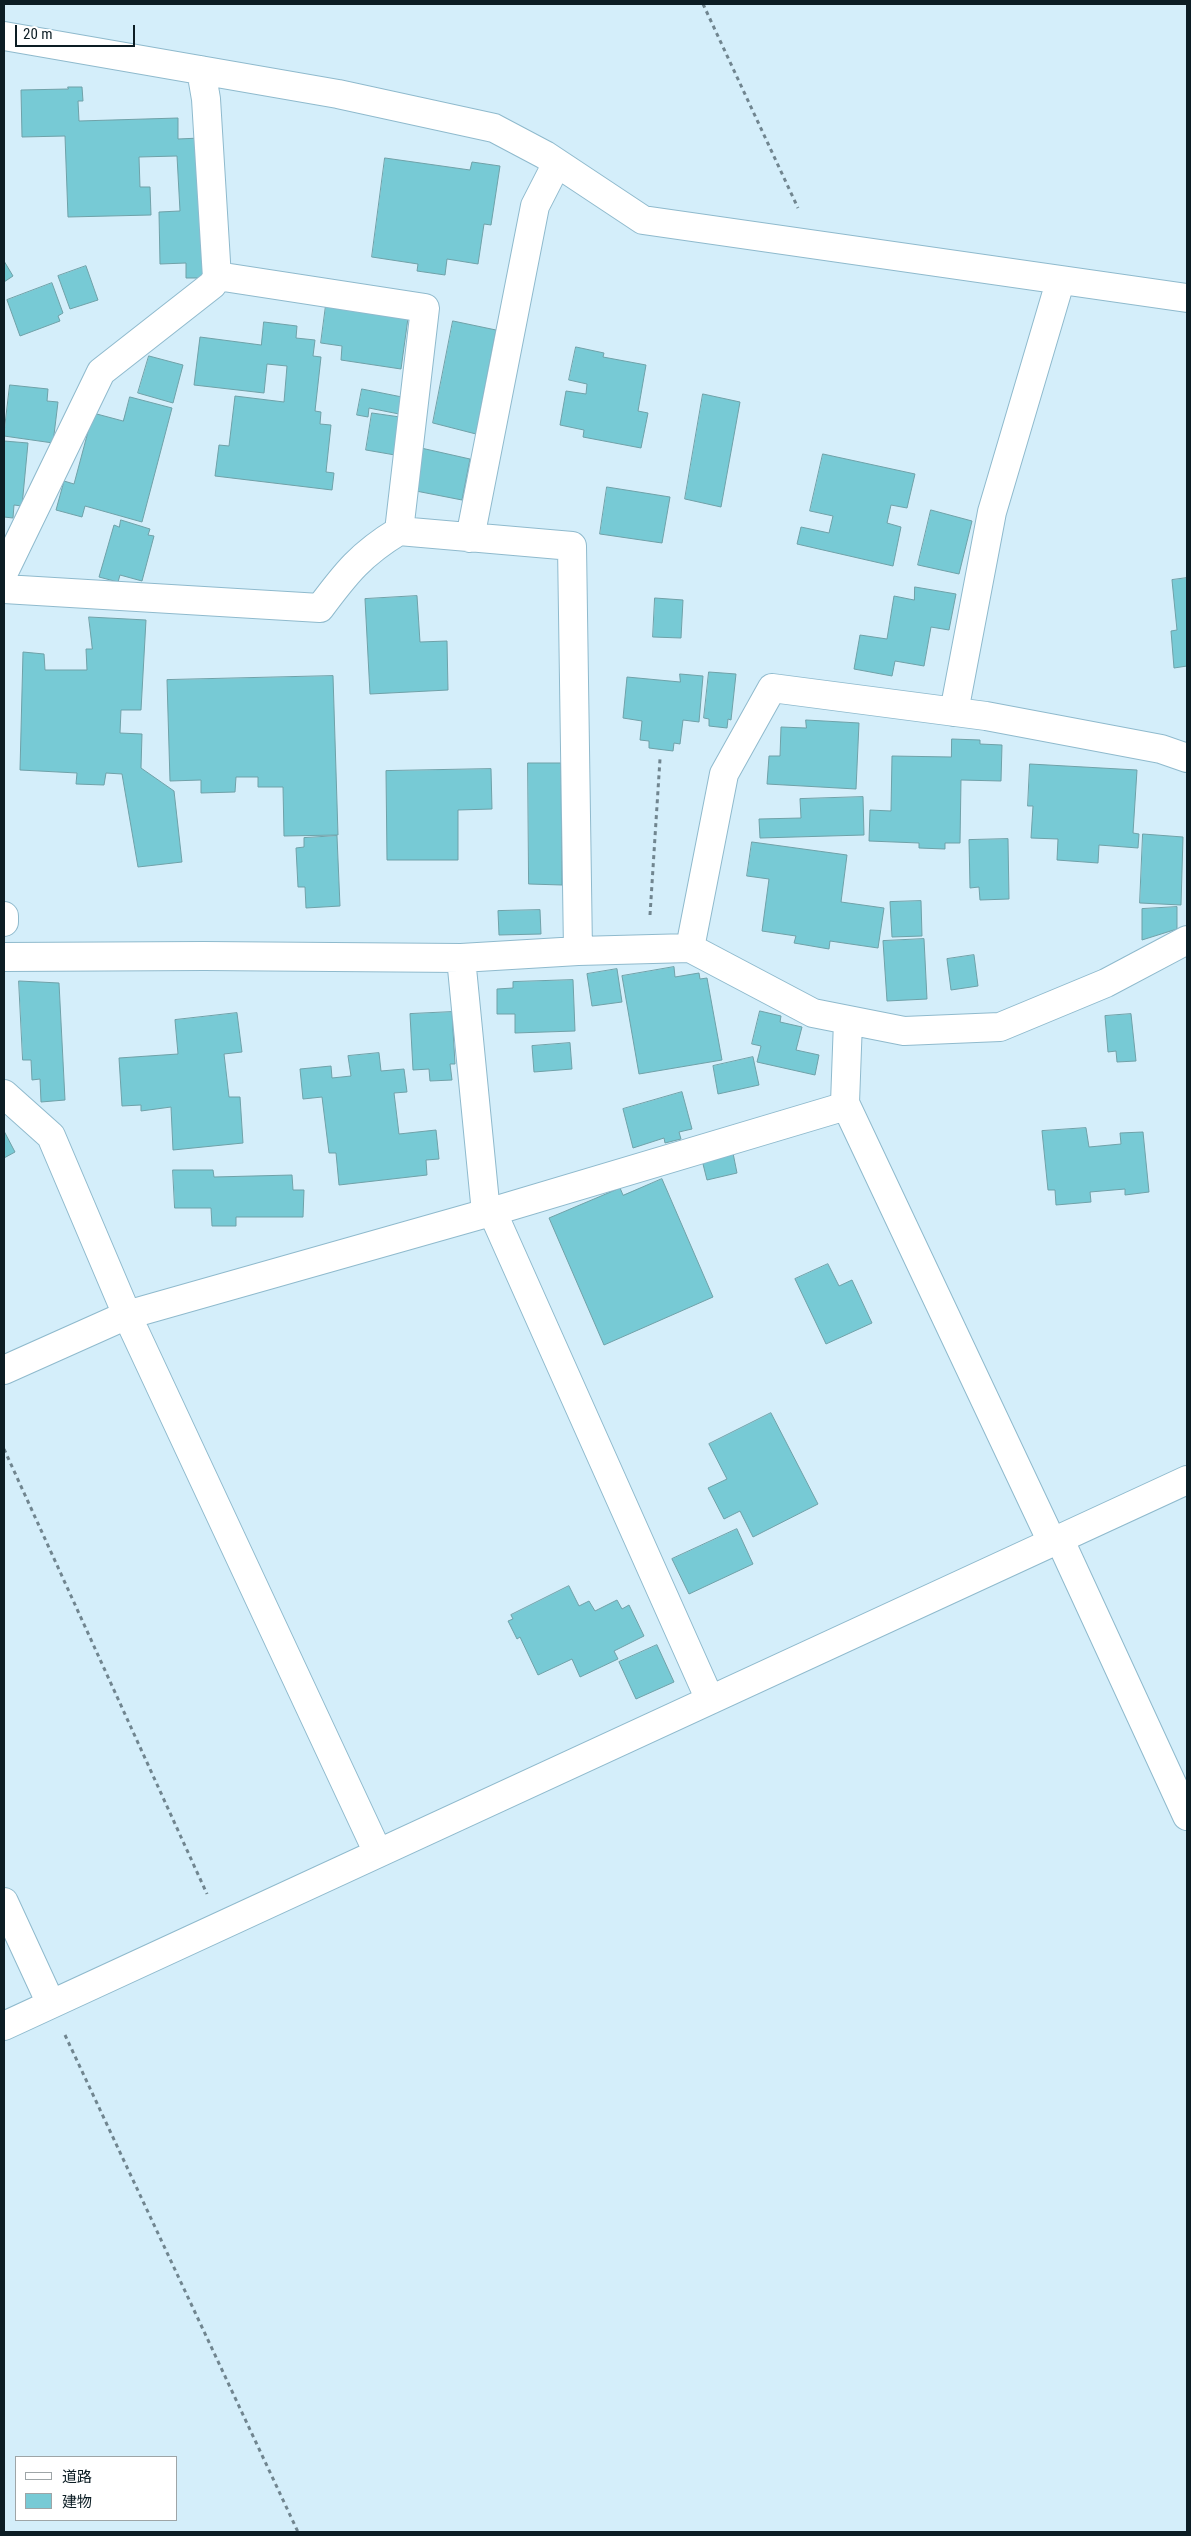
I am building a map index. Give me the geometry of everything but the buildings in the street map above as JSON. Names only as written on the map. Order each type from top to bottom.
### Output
[{"type":"street","points":[[4,36],[338,94],[494,128],[557,163],[643,220],[816,244],[1060,282],[1187,298]]},
{"type":"street","points":[[4,572],[101,372],[212,286],[217,276],[206,99],[201,70]]},
{"type":"street","points":[[470,538],[535,206],[557,163]]},
{"type":"street","points":[[217,276],[425,308],[399,531]]},
{"type":"street","points":[[954,712],[992,512],[1060,282]]},
{"type":"street","points":[[4,589],[320,608],[350,568],[380,542],[399,531],[572,546],[578,951]]},
{"type":"street","points":[[690,948],[724,774],[772,688],[954,712],[1161,749],[1187,758]]},
{"type":"street","points":[[4,916],[4,922]]},
{"type":"street","points":[[4,957],[461,958],[578,951],[690,948],[813,1013],[904,1031],[1000,1027],[1106,983],[1187,940]]},
{"type":"street","points":[[461,958],[489,1212],[710,1700]]},
{"type":"street","points":[[848,1021],[846,1106],[1187,1816]]},
{"type":"street","points":[[4,1094],[51,1136],[127,1315],[378,1853]]},
{"type":"street","points":[[4,1370],[127,1315],[489,1212],[846,1106]]},
{"type":"street","points":[[4,2026],[1187,1480]]},
{"type":"street","points":[[4,1902],[50,2004]]},
{"type":"path","points":[[703,4],[816,244]]},
{"type":"path","points":[[648,949],[660,759]]},
{"type":"path","points":[[4,1449],[222,1925]]},
{"type":"path","points":[[50,2004],[298,2532]]}]
